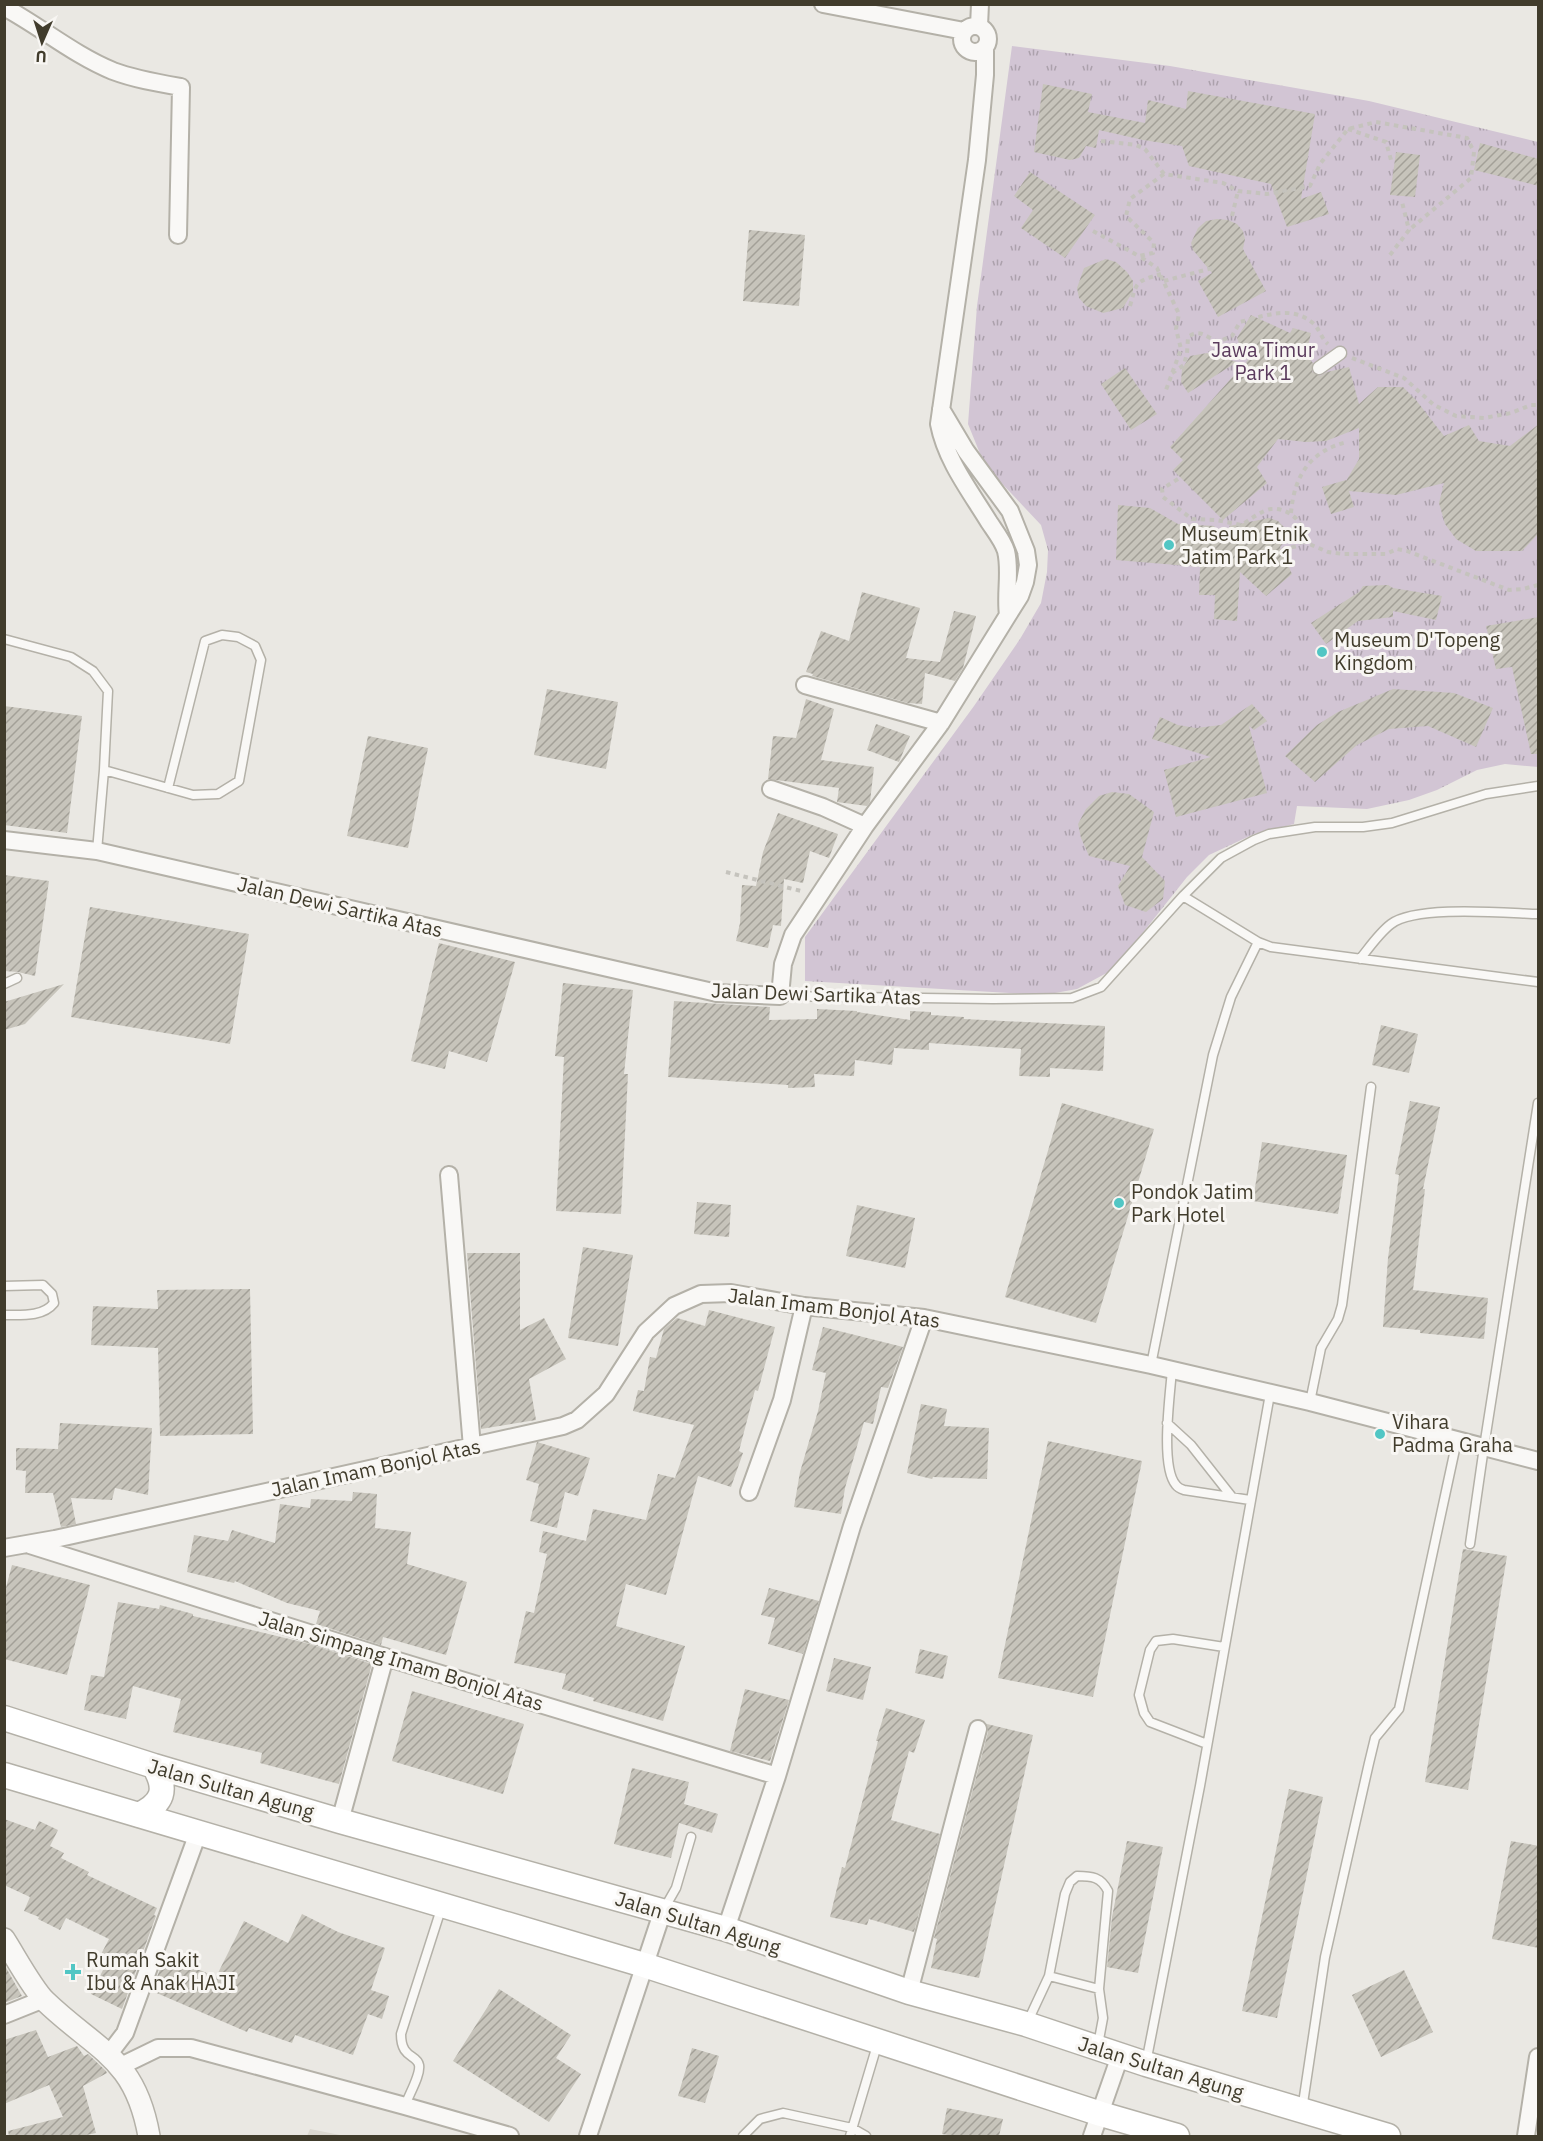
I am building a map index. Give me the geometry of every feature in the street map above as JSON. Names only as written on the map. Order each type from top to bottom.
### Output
[{"type":"main road","name":"Jalan Sultan Agung","points":[[4,1718],[154,1766],[340,1821],[726,1929],[909,1992],[1026,2024],[1120,2056],[1388,2136]]},
{"type":"main road","points":[[139,1815],[157,1803],[161,1793],[162,1785],[154,1766]]},
{"type":"main road","points":[[4,1775],[644,1965],[878,2041],[1096,2125],[1177,2136]]},
{"type":"street","points":[[823,4],[972,29]]},
{"type":"street","points":[[980,4],[972,29],[962,40],[966,48],[973,52],[985,47],[985,75],[977,160],[939,424],[942,443],[1005,550],[1008,615]]},
{"type":"street","points":[[4,7],[72,50],[113,70],[138,79],[181,87],[178,235]]},
{"type":"street","points":[[1319,368],[1340,352]]},
{"type":"street","points":[[780,996],[786,951],[793,935],[865,826],[941,723],[1020,596],[1025,582],[1028,565],[1026,551],[1010,512],[966,451],[941,409]]},
{"type":"street","points":[[805,686],[941,723]]},
{"type":"street","points":[[771,789],[823,807],[865,826]]},
{"type":"street","name":"Jalan Dewi Sartika Atas","points":[[4,840],[97,851],[717,993],[780,996]]},
{"type":"street","points":[[449,1174],[472,1447]]},
{"type":"street","name":"Jalan Imam Bonjol Atas","points":[[4,1548],[55,1539],[563,1426],[577,1420],[606,1394],[646,1332],[674,1306],[701,1294],[731,1293],[804,1306],[924,1318],[1151,1365],[1310,1402],[1539,1461]]},
{"type":"street","points":[[748,1492],[782,1400],[804,1306]]},
{"type":"street","points":[[726,1929],[777,1776],[852,1526],[924,1318]]},
{"type":"street","name":"Jalan Simpang Imam Bonjol Atas","points":[[25,1544],[385,1657],[777,1776]]},
{"type":"street","points":[[340,1821],[385,1657]]},
{"type":"street","points":[[909,1992],[978,1729]]},
{"type":"street","points":[[115,2060],[198,1833]]},
{"type":"street","points":[[588,2136],[663,1910]]},
{"type":"street","points":[[4,1939],[44,1999],[115,2060],[134,2088],[144,2111],[149,2136]]},
{"type":"street","points":[[4,2014],[44,1999]]},
{"type":"street","points":[[115,2060],[158,2048],[191,2048],[510,2136]]},
{"type":"street","points":[[1096,2125],[1120,2056]]},
{"type":"street","points":[[1526,2136],[1539,2057]]},
{"type":"lane","points":[[104,770],[168,788],[193,795],[218,794],[239,781],[261,660],[255,646],[238,637],[222,635],[205,641],[168,788]]},
{"type":"lane","points":[[4,639],[71,657],[93,671],[108,691],[97,851]]},
{"type":"lane","name":"Jalan Dewi Sartika Atas","points":[[780,996],[1072,998],[1101,987],[1183,896],[1221,858],[1247,843],[1269,834],[1315,827],[1363,827],[1392,823],[1486,794],[1539,786]]},
{"type":"lane","points":[[1183,896],[1199,908],[1270,947],[1539,982]]},
{"type":"lane","points":[[1360,958],[1391,924],[1414,915],[1459,912],[1539,914]]},
{"type":"lane","points":[[1151,1365],[1212,1055],[1231,997],[1258,942]]},
{"type":"lane","points":[[4,984],[17,978]]},
{"type":"lane","points":[[1310,1402],[1321,1348],[1338,1319],[1342,1305],[1371,1087]]},
{"type":"lane","points":[[1470,1544],[1539,1103]]},
{"type":"lane","points":[[4,1286],[43,1286],[52,1294],[54,1303],[49,1310],[34,1314],[4,1315]]},
{"type":"lane","points":[[1172,1370],[1167,1423],[1169,1470],[1176,1485],[1184,1490],[1250,1500]]},
{"type":"lane","points":[[1146,2064],[1270,1394]]},
{"type":"lane","points":[[1167,1423],[1191,1445],[1232,1497]]},
{"type":"lane","points":[[1302,2111],[1325,1957],[1369,1763],[1375,1738],[1399,1709],[1457,1440]]},
{"type":"lane","points":[[1207,1744],[1150,1722],[1144,1713],[1139,1695],[1150,1650],[1156,1641],[1173,1639],[1224,1647]]},
{"type":"lane","points":[[663,1910],[676,1888],[691,1837]]},
{"type":"lane","points":[[1026,2024],[1049,1976],[1065,1894],[1070,1882],[1077,1876],[1097,1877],[1108,1891],[1099,1989],[1103,2018],[1097,2048]]},
{"type":"lane","points":[[405,2106],[418,2075],[419,2066],[417,2061],[405,2052],[401,2034],[442,1905]]},
{"type":"lane","points":[[1049,1976],[1099,1989]]},
{"type":"lane","points":[[851,2132],[878,2041]]},
{"type":"lane","points":[[743,2136],[760,2119],[783,2113],[866,2136]]},
{"type":"path","points":[[1101,141],[1136,145],[1145,149],[1164,174],[1223,183],[1238,191],[1267,194],[1310,186],[1320,164],[1348,129],[1376,122],[1467,138],[1474,152],[1471,178],[1409,230],[1390,255]]},
{"type":"path","points":[[1348,129],[1386,142],[1390,160]]},
{"type":"path","points":[[1139,256],[1153,253],[1154,243],[1126,216],[1130,199],[1164,174]]},
{"type":"path","points":[[1232,216],[1238,191]]},
{"type":"path","points":[[1402,201],[1409,230]]},
{"type":"path","points":[[1094,231],[1157,268],[1164,280],[1179,314],[1176,329],[1181,349],[1166,390]]},
{"type":"path","points":[[1164,280],[1216,267]]},
{"type":"path","points":[[1130,306],[1135,286],[1140,281],[1161,274]]},
{"type":"path","points":[[1172,374],[1184,365],[1188,337],[1195,332],[1202,332],[1218,342],[1232,336],[1240,322],[1290,312],[1316,326],[1322,339],[1340,352],[1374,368],[1404,378],[1434,405],[1456,416],[1484,418],[1511,413],[1531,405],[1539,405]]},
{"type":"path","points":[[1291,513],[1292,495],[1304,468],[1333,445],[1347,442]]},
{"type":"path","points":[[1179,479],[1162,489],[1163,497],[1192,519],[1216,519],[1241,525],[1269,509],[1282,509],[1291,513],[1298,518],[1303,536],[1302,541],[1298,546],[1282,549]]},
{"type":"path","points":[[1302,541],[1328,552],[1343,554],[1386,554],[1397,549],[1407,551],[1509,590],[1539,585]]},
{"type":"path","points":[[726,872],[819,896]]},
{"type":"shaded area","points":[[310,2129],[345,2136],[307,2136]]},
{"type":"green space","name":"Jawa Timur Park 1","points":[[1012,46],[1170,66],[1369,101],[1538,142],[1538,767],[1505,764],[1477,770],[1437,790],[1409,800],[1367,809],[1297,806],[1294,824],[1254,834],[1209,855],[1187,877],[1114,969],[1077,989],[1044,995],[805,981],[805,937],[974,706],[1020,639],[1041,603],[1047,572],[1048,550],[1041,525],[994,475],[981,456],[968,424],[977,306]]},
{"type":"building","points":[[1043,84],[1092,94],[1088,112],[1145,123],[1148,100],[1186,109],[1188,91],[1315,114],[1301,199],[1321,192],[1329,214],[1287,227],[1271,184],[1189,166],[1182,146],[1099,130],[1096,148],[1086,146],[1079,158],[1070,160],[1034,152]]},
{"type":"building","points":[[1480,143],[1539,159],[1539,186],[1474,170]]},
{"type":"building","points":[[1396,152],[1420,155],[1415,197],[1390,195]]},
{"type":"building","points":[[1030,172],[1095,215],[1065,258],[1021,228],[1033,210],[1014,196]]},
{"type":"building","points":[[1217,219],[1237,224],[1243,231],[1245,239],[1243,249],[1266,291],[1218,317],[1198,281],[1212,273],[1193,250],[1191,243],[1198,228],[1206,221]]},
{"type":"building","points":[[749,230],[805,235],[799,306],[743,301]]},
{"type":"building","points":[[1106,259],[1116,262],[1127,272],[1133,281],[1133,291],[1123,308],[1103,313],[1086,306],[1079,298],[1077,288],[1084,268]]},
{"type":"building","points":[[1251,315],[1290,333],[1293,328],[1311,333],[1306,355],[1313,363],[1312,372],[1320,376],[1349,367],[1359,404],[1378,387],[1403,387],[1444,436],[1469,425],[1479,441],[1510,446],[1539,424],[1539,533],[1522,551],[1476,551],[1456,539],[1445,524],[1439,503],[1444,483],[1396,495],[1349,491],[1354,507],[1331,514],[1322,487],[1346,481],[1359,459],[1359,428],[1326,441],[1306,442],[1278,439],[1257,467],[1267,483],[1223,520],[1173,470],[1183,460],[1170,447],[1244,364],[1247,365],[1246,362],[1254,354],[1252,352],[1244,357],[1237,338]]},
{"type":"building","points":[[1207,353],[1237,362],[1188,393],[1181,382],[1182,369],[1190,356]]},
{"type":"building","points":[[1125,368],[1157,414],[1131,430],[1101,384]]},
{"type":"building","points":[[1118,505],[1150,508],[1178,524],[1215,526],[1212,530],[1269,518],[1278,521],[1285,528],[1287,539],[1280,547],[1292,574],[1266,596],[1240,572],[1237,621],[1214,619],[1215,595],[1199,595],[1200,567],[1116,560]]},
{"type":"building","points":[[1388,585],[1393,588],[1442,596],[1436,620],[1393,611],[1393,617],[1358,621],[1326,644],[1311,623],[1359,592],[1363,586]]},
{"type":"building","points":[[862,592],[920,608],[906,658],[940,662],[954,611],[976,616],[963,668],[955,681],[925,673],[922,704],[908,703],[812,676],[813,674],[806,672],[821,631],[849,641]]},
{"type":"building","points":[[1539,617],[1539,754],[1531,754],[1512,667],[1496,669],[1486,626]]},
{"type":"building","points":[[547,689],[618,702],[606,769],[534,755]]},
{"type":"building","points":[[1393,689],[1454,693],[1493,708],[1476,747],[1428,726],[1389,729],[1357,745],[1315,782],[1285,756],[1317,725],[1338,712]]},
{"type":"building","points":[[806,699],[834,709],[821,760],[874,767],[870,802],[867,806],[837,802],[839,788],[768,779],[773,736],[796,738]]},
{"type":"building","points":[[1252,704],[1267,721],[1254,730],[1249,726],[1267,793],[1176,817],[1164,770],[1211,757],[1152,739],[1160,717],[1178,725],[1196,728],[1221,725]]},
{"type":"building","points":[[4,706],[82,716],[67,833],[4,825]]},
{"type":"building","points":[[876,724],[910,736],[899,762],[867,750]]},
{"type":"building","points":[[368,736],[428,748],[408,848],[347,836]]},
{"type":"building","points":[[1112,792],[1129,794],[1154,812],[1142,857],[1165,881],[1163,899],[1146,912],[1125,905],[1118,886],[1130,866],[1089,856],[1081,838],[1078,824],[1086,809],[1099,796]]},
{"type":"building","points":[[778,813],[838,834],[829,858],[810,851],[803,883],[784,879],[781,926],[773,925],[768,948],[736,941],[740,923],[742,885],[756,886],[763,852]]},
{"type":"building","points":[[4,875],[49,881],[35,976],[4,971]]},
{"type":"building","points":[[90,907],[249,934],[230,1044],[71,1017]]},
{"type":"building","points":[[439,943],[515,962],[487,1062],[449,1051],[445,1069],[411,1061]]},
{"type":"building","points":[[563,983],[633,990],[624,1074],[628,1074],[621,1214],[556,1211],[564,1057],[555,1056]]},
{"type":"building","points":[[64,984],[25,1024],[4,1030],[4,1002]]},
{"type":"building","points":[[674,1001],[770,1007],[769,1020],[817,1019],[817,1009],[857,1011],[910,1020],[910,1011],[931,1012],[931,1015],[964,1017],[964,1019],[1105,1026],[1103,1071],[1050,1068],[1050,1077],[1019,1076],[1021,1049],[929,1043],[929,1050],[894,1048],[892,1065],[855,1060],[854,1076],[814,1074],[815,1087],[788,1088],[788,1085],[668,1077]]},
{"type":"building","points":[[1381,1025],[1418,1034],[1409,1073],[1372,1065]]},
{"type":"building","points":[[1410,1101],[1440,1107],[1423,1189],[1425,1189],[1413,1290],[1488,1298],[1484,1339],[1383,1327],[1388,1258],[1399,1175],[1395,1174]]},
{"type":"building","points":[[1062,1103],[1154,1129],[1096,1323],[1005,1297]]},
{"type":"building","points":[[1262,1142],[1347,1155],[1338,1214],[1253,1201]]},
{"type":"building","points":[[697,1202],[731,1205],[729,1237],[694,1234]]},
{"type":"building","points":[[857,1205],[915,1218],[905,1268],[846,1256]]},
{"type":"building","points":[[583,1247],[633,1255],[618,1346],[568,1338]]},
{"type":"building","points":[[467,1253],[520,1253],[520,1330],[544,1318],[566,1359],[529,1379],[536,1420],[481,1429]]},
{"type":"building","points":[[250,1289],[253,1434],[160,1436],[158,1348],[91,1345],[93,1306],[158,1309],[157,1290]]},
{"type":"building","points":[[709,1310],[775,1327],[758,1391],[755,1390],[739,1451],[743,1453],[731,1487],[698,1476],[666,1595],[626,1584],[616,1626],[685,1646],[663,1721],[593,1701],[594,1698],[562,1689],[566,1674],[514,1663],[526,1611],[534,1613],[547,1554],[539,1552],[543,1531],[586,1541],[593,1509],[646,1520],[658,1474],[675,1478],[694,1425],[633,1411],[638,1390],[644,1391],[650,1357],[656,1358],[664,1329],[677,1318],[705,1326]]},
{"type":"building","points":[[823,1327],[903,1347],[888,1388],[881,1387],[873,1424],[864,1422],[845,1488],[841,1514],[794,1507],[800,1472],[818,1411],[826,1373],[812,1370]]},
{"type":"building","points":[[921,1404],[947,1409],[944,1426],[989,1428],[987,1479],[933,1477],[932,1479],[907,1473]]},
{"type":"building","points":[[60,1423],[152,1428],[148,1495],[115,1488],[112,1500],[71,1498],[76,1524],[61,1527],[53,1493],[25,1493],[26,1471],[16,1470],[16,1448],[58,1449]]},
{"type":"building","points":[[1048,1441],[1142,1461],[1093,1697],[998,1678]]},
{"type":"building","points":[[537,1442],[590,1458],[578,1496],[565,1492],[557,1528],[530,1521],[539,1484],[526,1480]]},
{"type":"building","points":[[353,1492],[377,1494],[375,1528],[411,1532],[407,1564],[467,1582],[446,1655],[383,1637],[381,1645],[316,1624],[320,1611],[287,1603],[235,1581],[234,1583],[187,1572],[194,1535],[228,1541],[232,1530],[275,1543],[280,1504],[310,1508],[311,1499],[352,1501]]},
{"type":"building","points":[[1463,1549],[1507,1556],[1468,1790],[1425,1782]]},
{"type":"building","points":[[12,1565],[90,1585],[67,1675],[4,1659],[4,1595]]},
{"type":"building","points":[[769,1588],[819,1601],[803,1654],[768,1644],[775,1618],[761,1615]]},
{"type":"building","points":[[118,1602],[159,1609],[160,1605],[193,1614],[193,1616],[306,1643],[372,1664],[339,1784],[260,1763],[262,1753],[173,1732],[181,1699],[133,1686],[126,1719],[84,1710],[91,1675],[104,1677]]},
{"type":"building","points":[[920,1649],[948,1656],[943,1679],[915,1673]]},
{"type":"building","points":[[834,1658],[871,1667],[863,1700],[826,1691]]},
{"type":"building","points":[[745,1689],[789,1700],[770,1761],[730,1751]]},
{"type":"building","points":[[412,1691],[524,1724],[503,1794],[392,1761]]},
{"type":"building","points":[[886,1708],[925,1720],[914,1753],[909,1751],[891,1820],[940,1834],[914,1932],[869,1919],[867,1925],[830,1917],[842,1867],[845,1868]]},
{"type":"building","points":[[987,1724],[1033,1735],[979,1978],[931,1968],[937,1939],[934,1938],[988,1732]]},
{"type":"building","points":[[632,1768],[689,1782],[684,1804],[718,1814],[712,1833],[679,1823],[671,1858],[614,1844]]},
{"type":"building","points":[[1289,1789],[1323,1797],[1277,2018],[1242,2011]]},
{"type":"building","points":[[4,1819],[35,1830],[39,1821],[58,1830],[50,1846],[64,1853],[61,1858],[89,1872],[87,1875],[157,1908],[122,2009],[91,1994],[106,1964],[98,1960],[109,1939],[66,1918],[60,1930],[38,1919],[39,1917],[24,1911],[30,1897],[4,1885]]},
{"type":"building","points":[[1127,1841],[1163,1847],[1138,1973],[1107,1967],[1112,1917]]},
{"type":"building","points":[[1511,1841],[1539,1846],[1539,1948],[1492,1939]]},
{"type":"building","points":[[302,1914],[338,1932],[385,1948],[371,1990],[389,1996],[382,2019],[368,2014],[353,2055],[295,2035],[292,2043],[249,2028],[247,2032],[152,1991],[165,1955],[216,1977],[244,1921],[288,1943]]},
{"type":"building","points":[[4,1964],[22,1996],[4,2003]]},
{"type":"building","points":[[1404,1970],[1433,2032],[1381,2057],[1352,1995]]},
{"type":"building","points":[[499,1989],[571,2035],[556,2058],[581,2074],[549,2122],[453,2061]]},
{"type":"building","points":[[36,2030],[48,2057],[77,2046],[84,2056],[88,2054],[106,2071],[107,2073],[83,2086],[96,2133],[82,2136],[9,2136],[8,2131],[63,2117],[49,2085],[4,2104],[4,2040]]},
{"type":"building","points":[[692,2048],[719,2056],[705,2103],[678,2096]]},
{"type":"building","points":[[947,2108],[1003,2119],[999,2136],[942,2134]]},
{"type":"place","name":"Museum Etnik Jatim Park 1","points":[[1169,545]]},
{"type":"place","name":"Museum D'Topeng Kingdom","points":[[1322,652]]},
{"type":"place","name":"Pondok Jatim Park Hotel","points":[[1119,1203]]},
{"type":"place","name":"Vihara Padma Graha","points":[[1380,1434]]},
{"type":"place","name":"Rumah Sakit Ibu & Anak HAJI","points":[[73,1972]]}]
